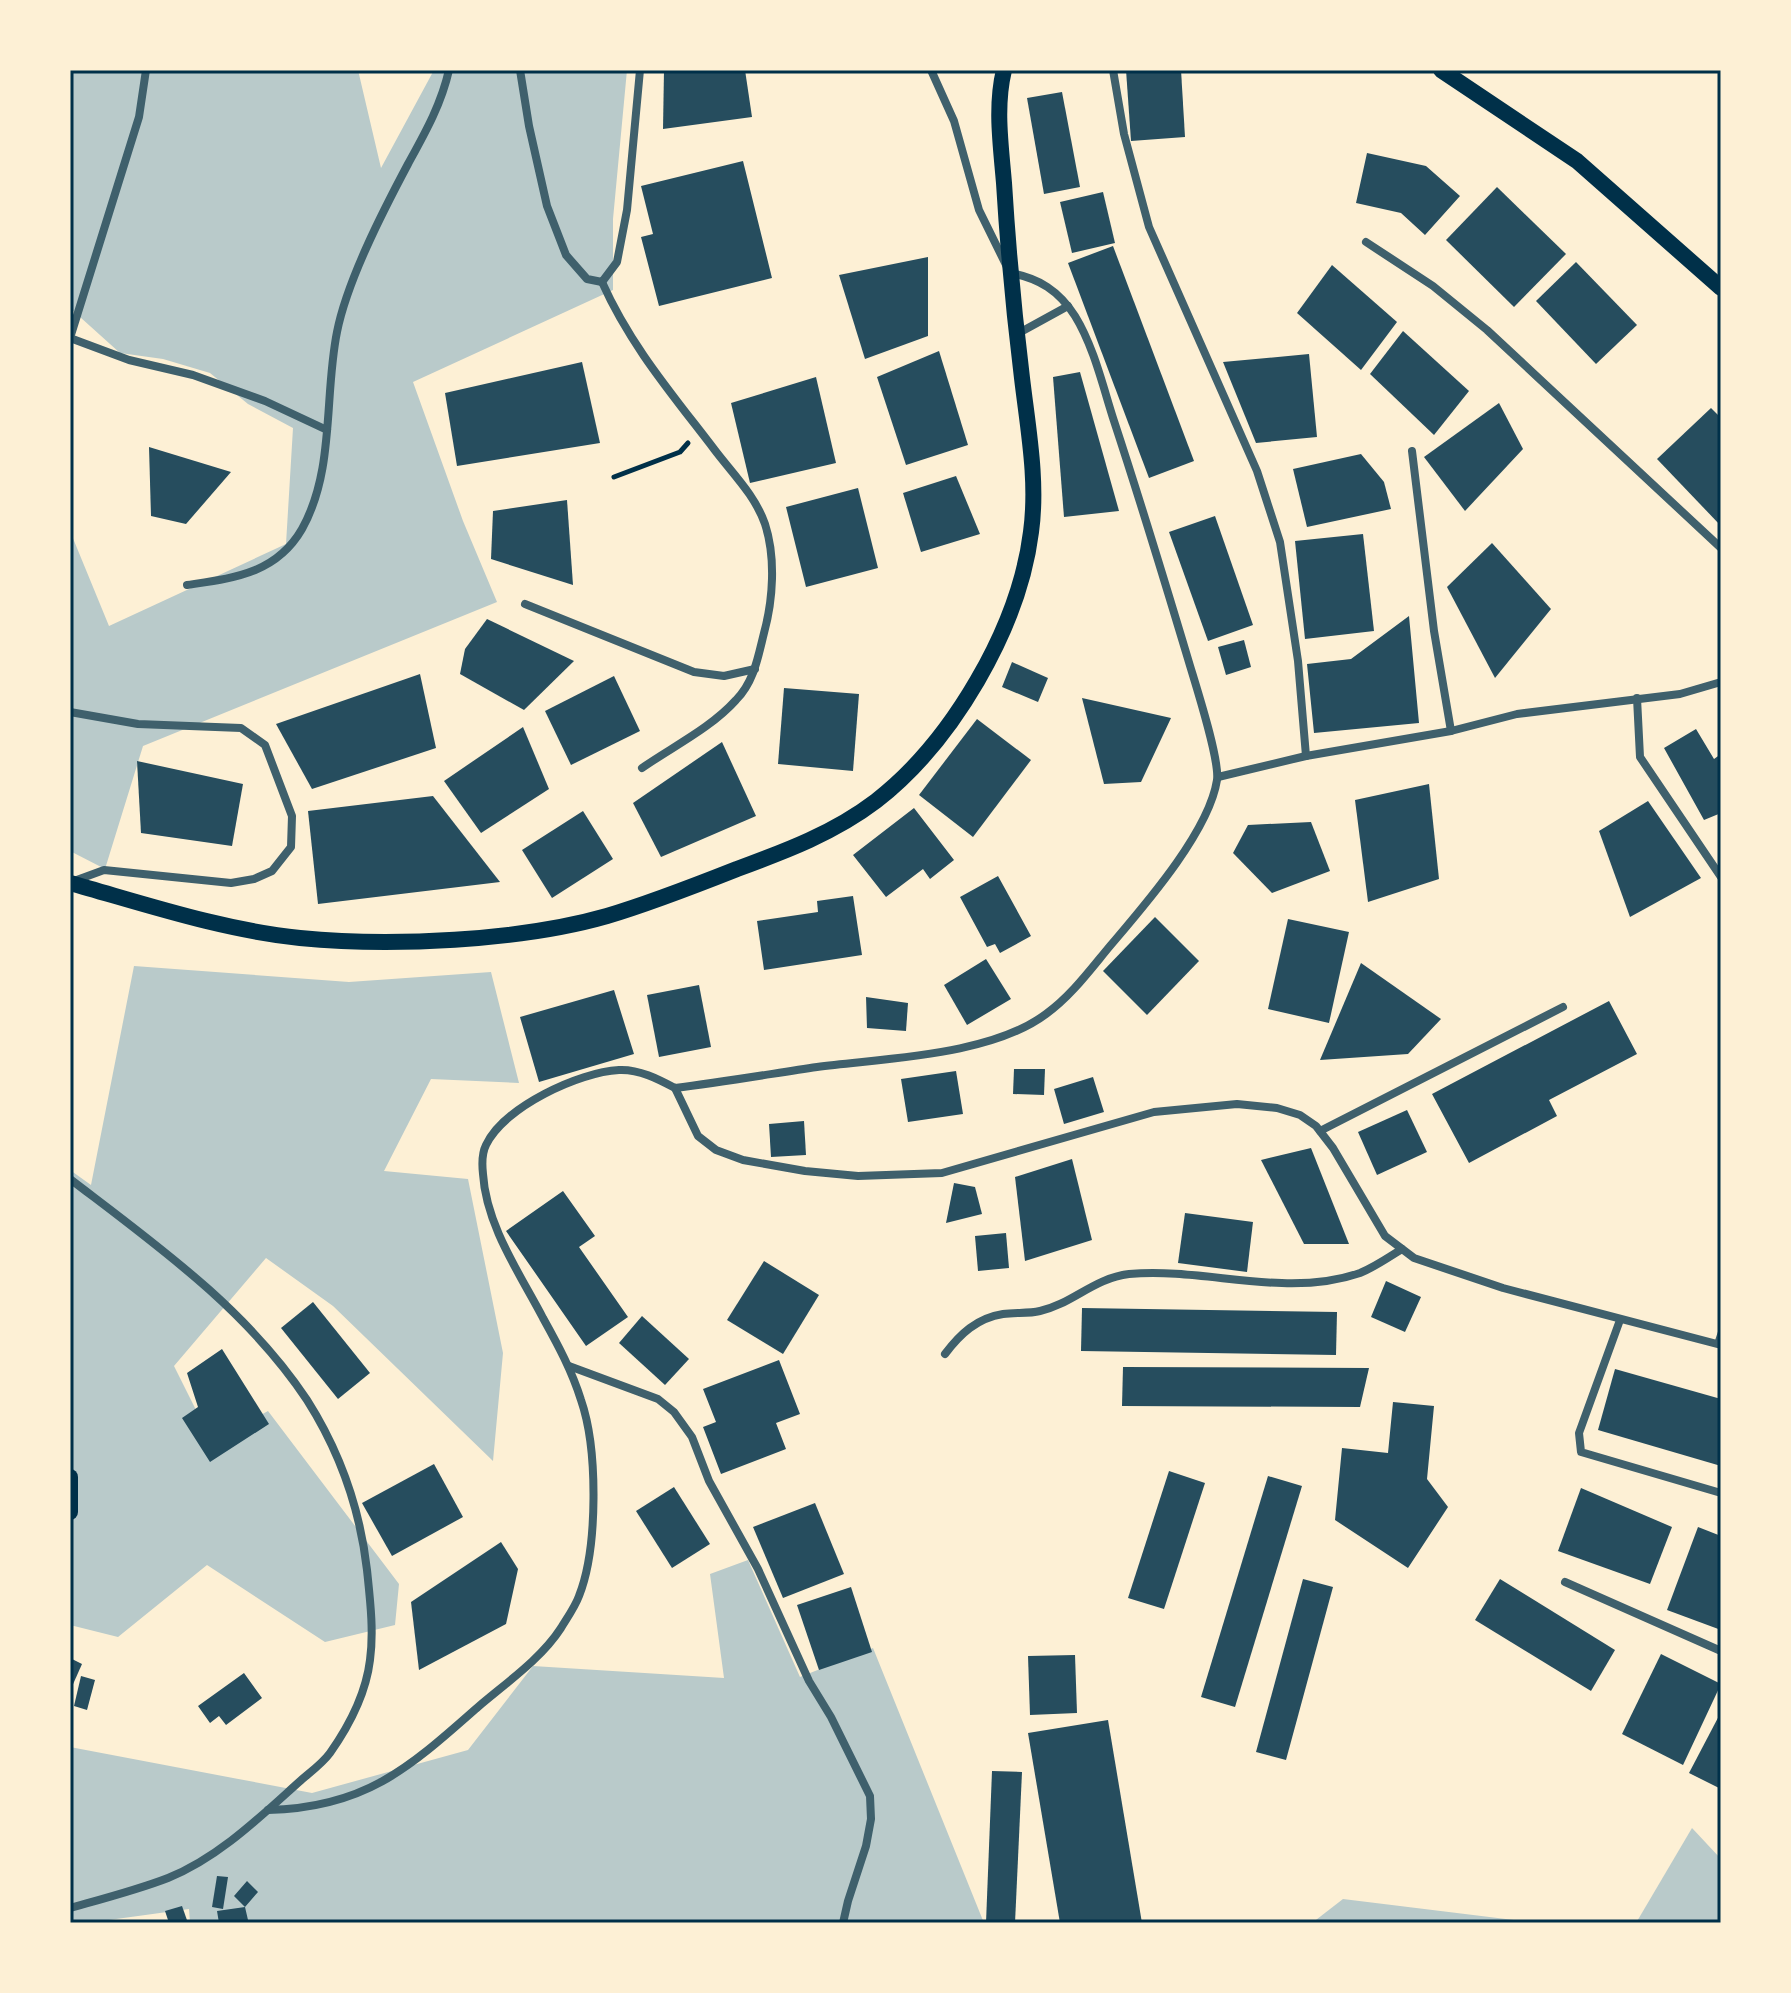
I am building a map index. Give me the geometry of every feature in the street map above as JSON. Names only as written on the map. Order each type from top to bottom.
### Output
[{"type":"main road","points":[[70,883],[215,923],[297,938],[388,942],[543,929],[605,917],[792,849],[840,824],[879,798],[933,744],[955,715],[994,648],[1024,573],[1032,528],[1033,476],[1010,273],[999,115],[1004,70]]},
{"type":"main road","points":[[1441,70],[1577,161],[1721,288]]},
{"type":"main road","points":[[70,1477],[70,1512]]},
{"type":"street","points":[[146,70],[139,117],[70,338],[129,360],[207,380],[265,401],[327,430]]},
{"type":"street","points":[[187,585],[242,577],[266,565],[301,530],[312,506],[323,464],[337,331],[347,295],[436,113],[449,70]]},
{"type":"street","points":[[520,70],[547,206],[566,255],[587,279],[602,282]]},
{"type":"street","points":[[602,282],[617,262],[627,210],[640,70]]},
{"type":"street","points":[[675,1088],[919,1054],[991,1040],[1021,1029],[1046,1014],[1076,986],[1141,909],[1190,843],[1218,777],[1202,705],[1148,524],[1091,352],[1076,318],[1057,293],[1042,283],[1010,273],[979,210],[954,121],[931,70]]},
{"type":"street","points":[[1113,70],[1124,134],[1149,227],[1257,471],[1280,542],[1298,661],[1306,756]]},
{"type":"street","points":[[1366,242],[1433,286],[1487,330],[1721,548]]},
{"type":"street","points":[[602,282],[615,312],[639,351],[756,504],[765,525],[771,556],[767,623],[750,682],[736,701],[713,720],[642,768]]},
{"type":"street","points":[[1017,334],[1068,306]]},
{"type":"street","points":[[1412,451],[1430,601],[1451,731]]},
{"type":"street","points":[[525,604],[694,672],[724,676],[755,669]]},
{"type":"street","points":[[1218,777],[1306,756],[1451,731],[1528,712],[1680,694],[1721,682]]},
{"type":"street","points":[[1637,698],[1640,757],[1721,877]]},
{"type":"street","points":[[70,712],[138,724],[241,728],[265,745],[292,816],[291,847],[272,871],[254,879],[231,883],[104,870],[70,883]]},
{"type":"street","points":[[1320,1131],[1563,1007]]},
{"type":"street","points":[[268,1810],[296,1810],[323,1805],[357,1795],[394,1777],[425,1755],[532,1660],[560,1630],[578,1598],[586,1571],[593,1508],[592,1466],[583,1403],[569,1366],[505,1246],[490,1208],[482,1159],[485,1145],[499,1126],[520,1109],[550,1091],[586,1078],[618,1070],[636,1071],[657,1078],[675,1088],[698,1136],[716,1150],[743,1160],[858,1176],[942,1173],[1154,1112],[1237,1104],[1277,1108],[1300,1115],[1320,1131],[1385,1236],[1414,1258],[1620,1320],[1719,1344]]},
{"type":"street","points":[[70,1179],[180,1263],[274,1356],[306,1399],[326,1432],[356,1507],[371,1602],[371,1659],[364,1688],[350,1720],[328,1756],[268,1810],[204,1859],[169,1877],[70,1908]]},
{"type":"street","points":[[945,1354],[959,1335],[983,1319],[1051,1308],[1088,1287],[1126,1275],[1188,1274],[1281,1285],[1329,1281],[1361,1272],[1402,1249]]},
{"type":"street","points":[[1620,1320],[1579,1433],[1581,1452],[1721,1493]]},
{"type":"street","points":[[569,1366],[658,1399],[674,1412],[692,1437],[709,1481],[758,1569],[809,1681],[831,1717],[870,1796],[871,1819],[866,1846],[843,1923]]},
{"type":"street","points":[[1565,1582],[1721,1651]]},
{"type":"lane","points":[[1719,1344],[1721,1332]]},
{"type":"path","points":[[614,477],[680,452],[699,429]]},
{"type":"shaded area","points":[[70,70],[358,70],[381,168],[434,70],[627,70],[613,219],[613,290],[413,382],[463,521],[497,602],[143,746],[105,869],[70,851],[70,531],[109,626],[286,544],[293,428],[248,404],[210,373],[163,359],[120,353],[70,308]]},
{"type":"shaded area","points":[[134,966],[349,982],[491,972],[519,1083],[431,1079],[384,1171],[468,1179],[503,1353],[493,1461],[333,1306],[266,1258],[174,1366],[212,1442],[268,1411],[399,1584],[395,1625],[325,1642],[207,1565],[118,1637],[70,1625],[70,1170],[91,1185]]},
{"type":"shaded area","points":[[748,1560],[800,1677],[873,1648],[984,1923],[190,1923],[189,1909],[70,1923],[70,1747],[312,1793],[468,1750],[533,1666],[724,1678],[710,1574]]},
{"type":"shaded area","points":[[1692,1828],[1721,1859],[1721,1923],[1636,1923]]},
{"type":"shaded area","points":[[1343,1899],[1539,1923],[1312,1923]]},
{"type":"building","points":[[664,70],[745,70],[752,117],[663,129]]},
{"type":"building","points":[[1126,70],[1181,70],[1185,137],[1131,141]]},
{"type":"building","points":[[1062,92],[1080,187],[1044,194],[1027,98]]},
{"type":"building","points":[[1367,153],[1426,166],[1460,196],[1425,235],[1401,213],[1356,203]]},
{"type":"building","points":[[743,161],[772,278],[659,306],[641,237],[653,234],[641,186]]},
{"type":"building","points":[[1497,187],[1566,254],[1514,307],[1446,240]]},
{"type":"building","points":[[1103,192],[1115,243],[1072,253],[1060,202]]},
{"type":"building","points":[[1113,246],[1194,461],[1149,478],[1068,263]]},
{"type":"building","points":[[928,257],[928,336],[865,359],[839,275]]},
{"type":"building","points":[[1576,262],[1637,325],[1596,364],[1536,301]]},
{"type":"building","points":[[1332,265],[1397,322],[1361,370],[1297,313]]},
{"type":"building","points":[[1403,331],[1469,391],[1434,435],[1370,374]]},
{"type":"building","points":[[939,351],[968,445],[906,465],[877,377]]},
{"type":"building","points":[[1309,354],[1317,437],[1256,443],[1223,362]]},
{"type":"building","points":[[582,362],[600,443],[457,466],[445,393]]},
{"type":"building","points":[[1080,372],[1119,511],[1064,517],[1053,377]]},
{"type":"building","points":[[816,377],[836,463],[750,483],[731,403]]},
{"type":"building","points":[[1499,403],[1523,449],[1465,511],[1424,457]]},
{"type":"building","points":[[1711,408],[1721,418],[1721,526],[1657,459]]},
{"type":"building","points":[[149,447],[231,472],[186,524],[151,516]]},
{"type":"building","points":[[1361,454],[1384,482],[1391,509],[1307,527],[1293,469]]},
{"type":"building","points":[[956,476],[980,534],[921,552],[903,493]]},
{"type":"building","points":[[858,488],[878,568],[806,587],[786,507]]},
{"type":"building","points":[[567,500],[573,585],[491,559],[493,511]]},
{"type":"building","points":[[1215,516],[1253,625],[1208,641],[1169,532]]},
{"type":"building","points":[[1363,534],[1374,631],[1305,639],[1295,541]]},
{"type":"building","points":[[1492,543],[1551,609],[1495,678],[1447,587]]},
{"type":"building","points":[[1409,616],[1419,723],[1314,733],[1307,664],[1351,659]]},
{"type":"building","points":[[487,619],[574,661],[524,710],[460,674],[465,649]]},
{"type":"building","points":[[1244,640],[1251,667],[1226,675],[1218,647]]},
{"type":"building","points":[[1012,662],[1048,678],[1038,702],[1002,687]]},
{"type":"building","points":[[420,674],[436,748],[312,789],[276,724]]},
{"type":"building","points":[[614,676],[640,731],[571,765],[545,711]]},
{"type":"building","points":[[784,688],[859,694],[853,771],[778,764]]},
{"type":"building","points":[[1082,698],[1171,718],[1141,782],[1104,784]]},
{"type":"building","points":[[977,719],[1031,760],[973,837],[919,795]]},
{"type":"building","points":[[523,727],[549,789],[481,833],[444,781]]},
{"type":"building","points":[[1696,729],[1714,759],[1721,754],[1721,813],[1704,820],[1664,748]]},
{"type":"building","points":[[722,742],[756,816],[661,857],[633,803]]},
{"type":"building","points":[[137,761],[243,784],[232,846],[141,833]]},
{"type":"building","points":[[1429,784],[1439,879],[1368,902],[1355,800]]},
{"type":"building","points":[[433,796],[500,882],[318,904],[308,811]]},
{"type":"building","points":[[1648,801],[1701,878],[1630,917],[1599,831]]},
{"type":"building","points":[[914,808],[954,860],[930,879],[923,869],[886,897],[853,855]]},
{"type":"building","points":[[583,811],[613,859],[552,898],[522,850]]},
{"type":"building","points":[[1311,822],[1330,871],[1272,893],[1233,853],[1248,825]]},
{"type":"building","points":[[998,876],[1031,936],[1000,953],[995,944],[987,947],[960,897]]},
{"type":"building","points":[[853,896],[862,955],[764,970],[757,921],[818,912],[817,901]]},
{"type":"building","points":[[1155,917],[1199,961],[1147,1015],[1103,971]]},
{"type":"building","points":[[1288,919],[1349,932],[1329,1023],[1268,1009]]},
{"type":"building","points":[[986,959],[1011,999],[967,1025],[944,985]]},
{"type":"building","points":[[1361,963],[1441,1019],[1408,1054],[1320,1060]]},
{"type":"building","points":[[699,985],[711,1047],[659,1057],[647,995]]},
{"type":"building","points":[[614,990],[634,1054],[539,1082],[520,1017]]},
{"type":"building","points":[[866,997],[908,1003],[906,1031],[867,1028]]},
{"type":"building","points":[[1609,1001],[1637,1054],[1549,1100],[1557,1116],[1469,1163],[1432,1094]]},
{"type":"building","points":[[1014,1069],[1045,1069],[1044,1095],[1013,1094]]},
{"type":"building","points":[[956,1071],[963,1114],[908,1122],[901,1079]]},
{"type":"building","points":[[1093,1077],[1104,1112],[1064,1124],[1054,1089]]},
{"type":"building","points":[[1407,1110],[1427,1152],[1377,1175],[1358,1132]]},
{"type":"building","points":[[804,1121],[806,1155],[771,1157],[769,1124]]},
{"type":"building","points":[[1311,1148],[1349,1244],[1304,1244],[1261,1160]]},
{"type":"building","points":[[1072,1159],[1092,1240],[1025,1261],[1015,1177]]},
{"type":"building","points":[[954,1183],[975,1187],[982,1214],[946,1223]]},
{"type":"building","points":[[563,1191],[595,1236],[579,1247],[628,1317],[586,1346],[506,1231]]},
{"type":"building","points":[[1185,1213],[1253,1222],[1247,1272],[1178,1263]]},
{"type":"building","points":[[1006,1233],[1009,1268],[978,1271],[975,1236]]},
{"type":"building","points":[[764,1261],[819,1295],[783,1354],[727,1320]]},
{"type":"building","points":[[1386,1281],[1421,1297],[1405,1332],[1371,1317]]},
{"type":"building","points":[[313,1302],[370,1373],[338,1399],[281,1328]]},
{"type":"building","points":[[1082,1308],[1337,1312],[1336,1355],[1081,1351]]},
{"type":"building","points":[[642,1316],[689,1359],[665,1385],[619,1343]]},
{"type":"building","points":[[222,1349],[269,1424],[210,1462],[182,1418],[198,1407],[187,1373]]},
{"type":"building","points":[[779,1360],[800,1414],[776,1423],[786,1449],[721,1474],[703,1427],[716,1422],[703,1389]]},
{"type":"building","points":[[1123,1367],[1369,1368],[1360,1407],[1122,1406]]},
{"type":"building","points":[[1615,1369],[1721,1399],[1721,1466],[1598,1430]]},
{"type":"building","points":[[1393,1402],[1434,1406],[1427,1479],[1448,1507],[1408,1568],[1335,1520],[1342,1448],[1388,1453]]},
{"type":"building","points":[[434,1464],[463,1517],[392,1556],[362,1503]]},
{"type":"building","points":[[1169,1471],[1205,1483],[1164,1609],[1128,1598]]},
{"type":"building","points":[[1268,1476],[1302,1486],[1235,1707],[1201,1697]]},
{"type":"building","points":[[674,1487],[710,1544],[672,1568],[636,1511]]},
{"type":"building","points":[[1581,1488],[1672,1527],[1650,1584],[1558,1551]]},
{"type":"building","points":[[815,1503],[844,1574],[783,1598],[753,1527]]},
{"type":"building","points":[[1698,1527],[1721,1536],[1721,1630],[1667,1610]]},
{"type":"building","points":[[501,1542],[518,1569],[506,1624],[419,1670],[411,1602]]},
{"type":"building","points":[[1303,1579],[1333,1587],[1286,1760],[1256,1752]]},
{"type":"building","points":[[1500,1579],[1615,1650],[1591,1691],[1475,1620]]},
{"type":"building","points":[[851,1587],[872,1652],[819,1670],[797,1605]]},
{"type":"building","points":[[1661,1654],[1721,1684],[1683,1765],[1622,1734]]},
{"type":"building","points":[[1075,1655],[1077,1713],[1030,1715],[1028,1656]]},
{"type":"building","points":[[70,1658],[82,1664],[70,1691]]},
{"type":"building","points":[[244,1673],[262,1698],[226,1725],[219,1716],[210,1723],[198,1706]]},
{"type":"building","points":[[81,1676],[95,1680],[87,1710],[74,1706]]},
{"type":"building","points":[[1721,1712],[1721,1789],[1689,1773]]},
{"type":"building","points":[[1108,1720],[1142,1923],[1060,1923],[1028,1733]]},
{"type":"building","points":[[992,1771],[1022,1772],[1015,1923],[986,1923]]},
{"type":"building","points":[[217,1876],[228,1877],[223,1909],[212,1907]]},
{"type":"building","points":[[247,1881],[258,1892],[245,1907],[234,1896]]},
{"type":"building","points":[[182,1906],[188,1923],[169,1923],[165,1911]]},
{"type":"building","points":[[245,1907],[248,1920],[219,1923],[217,1911]]}]
